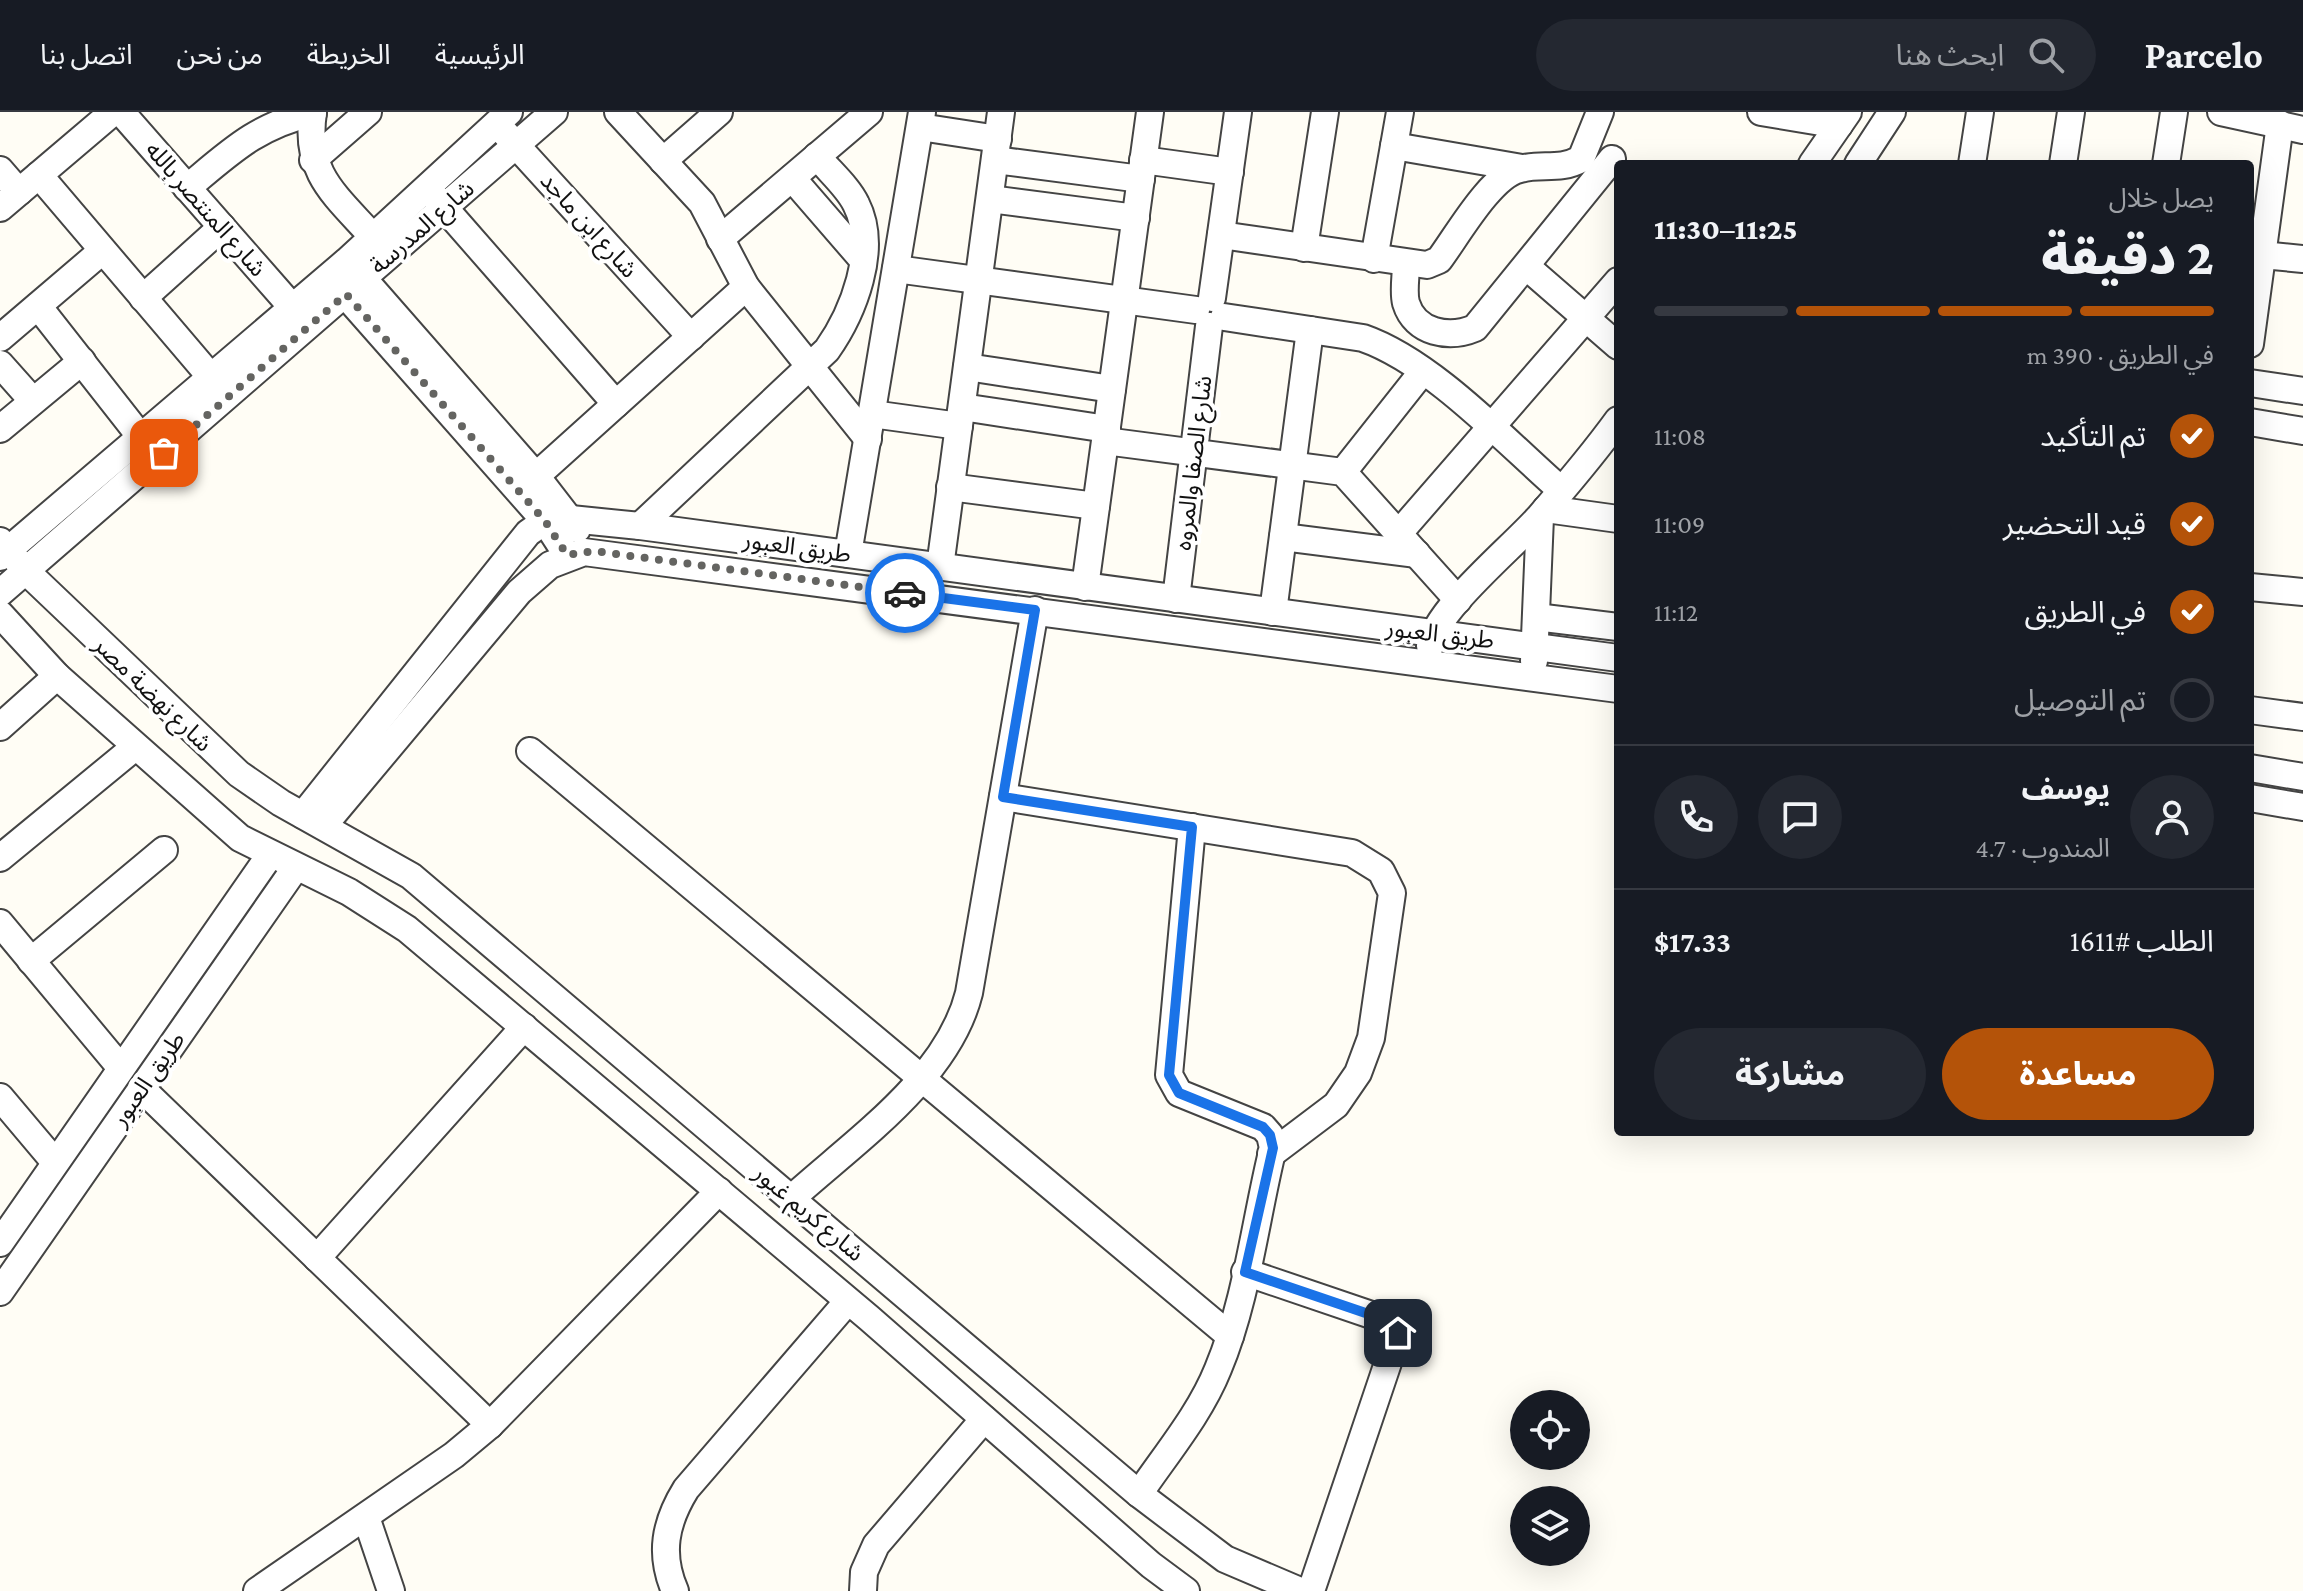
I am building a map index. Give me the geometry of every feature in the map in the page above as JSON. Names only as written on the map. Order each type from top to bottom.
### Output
[{"type":"street","points":[[0,170],[9,200],[113,112]]},
{"type":"street","name":"شارع المنتصر بالله","points":[[121,112],[292,307]]},
{"type":"street","points":[[187,188],[252,134],[282,120],[313,112],[310,136],[313,160],[329,189],[372,236]]},
{"type":"street","points":[[313,160],[368,112]]},
{"type":"street","name":"شارع المدرسة","points":[[2,549],[292,307],[346,277],[444,208],[554,112]]},
{"type":"street","points":[[618,112],[713,218],[720,239],[746,287],[810,366],[870,427]]},
{"type":"street","points":[[663,161],[719,112]]},
{"type":"street","points":[[720,239],[869,112]]},
{"type":"street","points":[[940,567],[1001,112]]},
{"type":"street","points":[[1085,587],[1150,112]]},
{"type":"street","name":"شارع الصفا والمروه","points":[[1176,599],[1238,112]]},
{"type":"street","points":[[1304,248],[1325,112]]},
{"type":"street","points":[[1374,259],[1400,112]]},
{"type":"street","points":[[1394,146],[1522,168],[1569,165],[1581,159],[1600,112]]},
{"type":"street","points":[[1761,112],[1844,118]]},
{"type":"street","points":[[1861,160],[1892,112]]},
{"type":"street","points":[[1973,160],[1980,112]]},
{"type":"street","points":[[2064,160],[2071,112]]},
{"type":"street","points":[[2167,160],[2174,112]]},
{"type":"street","points":[[2221,112],[2292,127],[2262,255],[2254,314]]},
{"type":"street","name":"شارع المدرسة","points":[[0,593],[28,573],[346,277],[372,236],[427,187],[497,116]]},
{"type":"street","name":"شارع ابن ماجد","points":[[497,116],[516,145],[691,337]]},
{"type":"street","points":[[1815,160],[1844,118]]},
{"type":"street","points":[[848,554],[921,119],[996,150],[1142,170],[1230,172]]},
{"type":"street","points":[[1590,141],[1614,160]]},
{"type":"street","points":[[640,526],[810,366],[844,325],[854,304],[863,260],[856,204],[817,156]]},
{"type":"street","points":[[1406,264],[1405,300],[1420,324],[1448,335],[1475,328],[1614,162]]},
{"type":"street","points":[[1221,235],[1427,265],[1439,260],[1501,177],[1522,168]]},
{"type":"street","points":[[39,175],[210,376]]},
{"type":"street","points":[[792,178],[863,260]]},
{"type":"street","points":[[427,187],[616,404]]},
{"type":"street","points":[[990,199],[1136,218]]},
{"type":"street","points":[[143,298],[222,227]]},
{"type":"street","points":[[0,338],[102,251]]},
{"type":"street","points":[[2262,255],[2303,259]]},
{"type":"street","points":[[1527,267],[1614,342]]},
{"type":"street","points":[[896,269],[1124,300],[1363,338],[1385,346],[1423,371],[1490,428],[1549,505],[1614,518]]},
{"type":"street","points":[[346,277],[536,476],[556,520],[567,555]]},
{"type":"street","points":[[346,277],[556,520],[594,551]]},
{"type":"street","points":[[1399,533],[1614,286]]},
{"type":"street","points":[[536,476],[746,287]]},
{"type":"street","points":[[38,306],[140,436]]},
{"type":"street","points":[[1273,612],[1310,330]]},
{"type":"street","points":[[0,429],[82,361]]},
{"type":"street","points":[[0,364],[33,401]]},
{"type":"street","points":[[967,367],[1112,389]]},
{"type":"street","points":[[1343,472],[1423,371]]},
{"type":"street","points":[[2254,384],[2303,391]]},
{"type":"street","points":[[870,427],[960,416],[1343,472],[1458,600]]},
{"type":"street","points":[[2254,426],[2303,431]]},
{"type":"street","points":[[1427,663],[1432,633],[1458,600],[1549,505],[1614,429]]},
{"type":"street","points":[[950,487],[1096,506]]},
{"type":"street","points":[[1532,677],[1549,505]]},
{"type":"street","points":[[314,820],[528,533],[556,520]]},
{"type":"street","name":"طريق العبور","points":[[556,520],[640,526],[1614,657]]},
{"type":"street","points":[[1283,537],[1417,554]]},
{"type":"street","name":"شارع نهضة مصر","points":[[2,549],[219,757],[259,789],[314,820]]},
{"type":"street","name":"طريق العبور","points":[[314,820],[519,592],[550,565],[567,555],[594,551],[1614,688]]},
{"type":"street","points":[[2254,587],[2303,592]]},
{"type":"street","points":[[792,1198],[924,1078],[950,1045],[965,1010],[1035,610]]},
{"type":"street","name":"شارع نهضة مصر","points":[[0,614],[57,676],[240,838],[296,867]]},
{"type":"street","points":[[1536,617],[1614,627]]},
{"type":"street","points":[[0,727],[57,676]]},
{"type":"street","points":[[2254,711],[2303,717]]},
{"type":"street","points":[[0,858],[135,747]]},
{"type":"street","points":[[530,751],[1230,1336]]},
{"type":"street","points":[[2254,769],[2303,777]]},
{"type":"street","points":[[1003,797],[1352,853],[1381,871],[1392,893],[1371,1038],[1358,1073],[1336,1105],[1271,1154]]},
{"type":"street","points":[[2254,799],[2303,807]]},
{"type":"street","name":"شارع كريم غبور","points":[[314,820],[411,876],[1139,1494],[1225,1559],[1300,1591]]},
{"type":"street","points":[[1139,1494],[1199,1406],[1230,1336],[1271,1154],[1272,1141],[1263,1127],[1179,1093],[1169,1075],[1192,827]]},
{"type":"street","points":[[31,961],[164,850]]},
{"type":"street","name":"طريق العبور","points":[[0,1243],[54,1161],[270,855]]},
{"type":"street","name":"طريق العبور","points":[[0,1292],[296,867]]},
{"type":"street","name":"شارع كريم غبور","points":[[296,867],[349,892],[407,929],[1186,1591]]},
{"type":"street","points":[[0,923],[120,1067]]},
{"type":"street","points":[[317,1258],[524,1027]]},
{"type":"street","points":[[141,1088],[490,1425]]},
{"type":"street","points":[[0,1097],[54,1161]]},
{"type":"street","points":[[257,1591],[366,1517],[490,1425],[719,1191]]},
{"type":"street","points":[[1245,1272],[1392,1322],[1398,1333],[1311,1591]]},
{"type":"street","points":[[675,1591],[665,1559],[666,1534],[673,1510],[686,1489],[848,1301]]},
{"type":"street","points":[[887,1591],[863,1582],[876,1545],[984,1419]]},
{"type":"street","points":[[366,1517],[391,1591]]},
{"type":"way so far","points":[[164,453],[346,294],[545,521],[567,555],[594,551],[905,593]]},
{"type":"route","points":[[905,593],[1035,610],[1003,797],[1192,827],[1169,1075],[1179,1093],[1263,1127],[1270,1135],[1273,1148],[1245,1272],[1392,1322],[1398,1333]]}]
